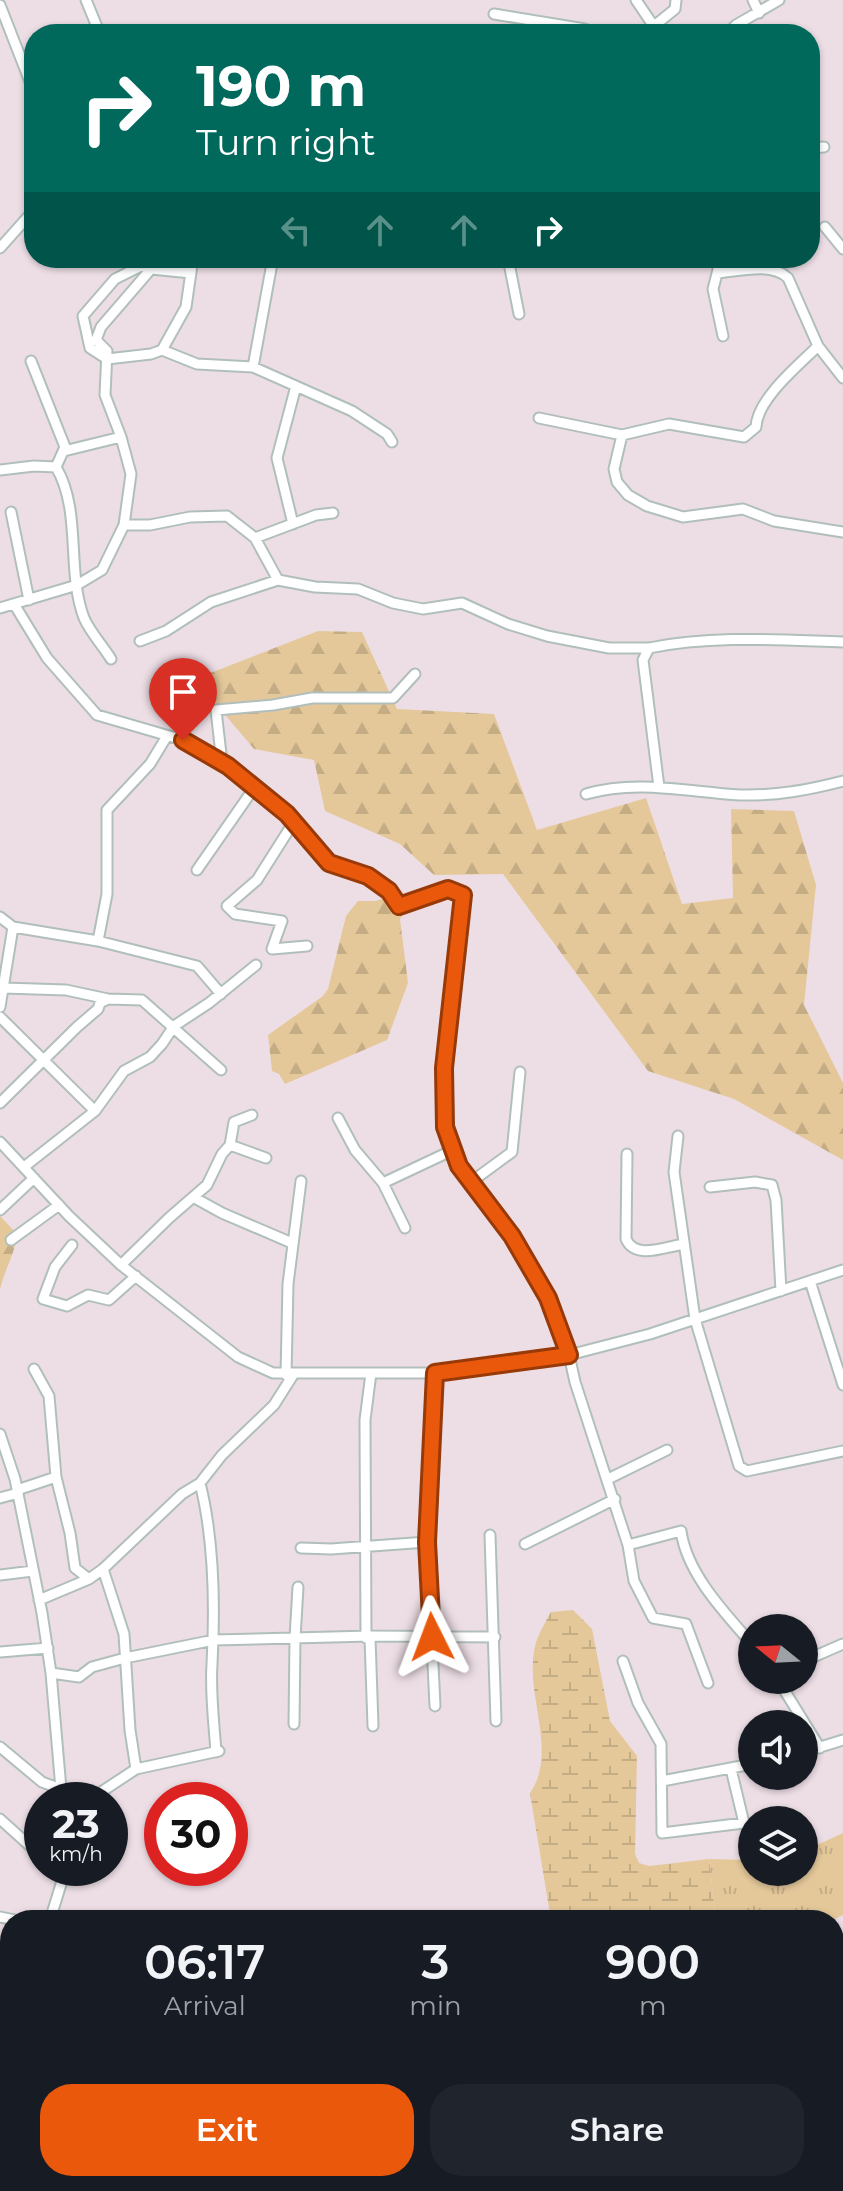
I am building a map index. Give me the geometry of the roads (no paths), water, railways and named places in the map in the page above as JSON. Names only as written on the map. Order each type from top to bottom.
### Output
[{"type":"street","points":[[86,0],[96,24]]},
{"type":"street","points":[[636,0],[652,24]]},
{"type":"street","points":[[661,24],[675,9],[676,0]]},
{"type":"street","points":[[753,0],[759,13]]},
{"type":"street","points":[[738,24],[779,0]]},
{"type":"street","points":[[0,5],[24,66]]},
{"type":"street","points":[[494,14],[555,24]]},
{"type":"street","points":[[820,147],[824,147]]},
{"type":"street","points":[[0,248],[24,221]]},
{"type":"street","points":[[825,227],[843,249]]},
{"type":"street","points":[[137,268],[115,279],[83,316],[90,348],[107,359],[162,350],[186,307],[192,268]]},
{"type":"street","points":[[148,268],[191,273]]},
{"type":"street","points":[[253,367],[271,268]]},
{"type":"street","points":[[510,268],[519,314]]},
{"type":"street","points":[[719,268],[713,289],[723,336]]},
{"type":"street","points":[[0,608],[77,585],[102,570],[124,525],[131,474],[105,395],[107,351],[96,340],[101,327],[151,269]]},
{"type":"street","points":[[718,273],[769,269],[783,273],[818,346],[842,374]]},
{"type":"street","points":[[539,418],[622,435],[669,424],[739,437],[749,435],[756,427],[756,417],[772,393],[818,346]]},
{"type":"street","points":[[162,350],[197,364],[253,367],[352,411],[387,434],[392,442]]},
{"type":"street","points":[[31,361],[62,438],[64,451],[56,467]]},
{"type":"street","points":[[293,524],[277,458],[296,386]]},
{"type":"street","points":[[622,435],[614,469],[617,482],[628,495],[647,506],[683,517],[743,509],[774,521],[843,532]]},
{"type":"street","points":[[64,451],[121,437]]},
{"type":"street","points":[[0,470],[56,467]]},
{"type":"street","points":[[56,467],[66,484],[77,585],[84,619],[111,659]]},
{"type":"street","points":[[11,512],[29,600]]},
{"type":"street","points":[[255,538],[316,515],[333,513]]},
{"type":"street","points":[[124,525],[227,516],[255,538],[278,580]]},
{"type":"street","points":[[140,641],[166,631],[211,602],[278,580],[315,587],[358,589],[393,603],[423,609],[462,603],[508,624],[547,636],[609,648],[649,648],[671,643],[747,639],[843,642]]},
{"type":"street","points":[[14,604],[47,658],[97,715],[183,740],[222,763],[295,820],[329,863],[368,876],[389,891],[399,906],[448,889],[463,895],[444,1068],[445,1127],[459,1166],[512,1236],[548,1298],[615,1499],[634,1581],[653,1618],[686,1624],[708,1683]]},
{"type":"street","points":[[649,648],[643,660],[659,787]]},
{"type":"street","points":[[222,763],[216,710],[312,698],[393,698],[415,674]]},
{"type":"street","points":[[98,941],[107,894],[107,810],[150,764],[167,736]]},
{"type":"street","points":[[586,794],[611,789],[659,787],[772,795],[801,793],[843,781]]},
{"type":"street","points":[[197,870],[254,788]]},
{"type":"street","points":[[295,820],[257,880],[227,906],[235,914],[282,921],[272,949],[307,946]]},
{"type":"street","points":[[0,917],[13,927],[98,941],[197,966],[221,994]]},
{"type":"street","points":[[0,1007],[13,927]]},
{"type":"street","points":[[24,1167],[95,1111],[124,1071],[150,1057],[174,1026],[256,965]]},
{"type":"street","points":[[4,988],[66,990],[108,999],[142,1000],[221,1070]]},
{"type":"street","points":[[0,1103],[98,1009],[100,1003],[108,999]]},
{"type":"street","points":[[0,1017],[95,1111]]},
{"type":"street","points":[[471,1182],[512,1152],[520,1072]]},
{"type":"street","points":[[121,1265],[207,1185],[222,1154],[230,1145],[234,1122],[252,1115]]},
{"type":"street","points":[[338,1118],[355,1150],[383,1183],[405,1228]]},
{"type":"street","points":[[678,1136],[674,1172],[695,1319],[739,1466],[747,1471],[843,1451]]},
{"type":"street","points":[[0,1142],[121,1265],[238,1357],[259,1369],[289,1375],[435,1373],[569,1355],[695,1319],[843,1270]]},
{"type":"street","points":[[230,1145],[266,1158]]},
{"type":"street","points":[[383,1183],[453,1150]]},
{"type":"street","points":[[627,1154],[626,1239],[629,1246],[638,1251],[684,1244]]},
{"type":"street","points":[[0,1210],[34,1178]]},
{"type":"street","points":[[39,1600],[89,1579],[103,1569],[182,1494],[200,1483],[222,1455],[274,1405],[289,1375],[287,1299],[301,1181]]},
{"type":"street","points":[[710,1187],[755,1182],[772,1185],[776,1200],[781,1291]]},
{"type":"street","points":[[193,1197],[292,1243]]},
{"type":"street","points":[[11,1240],[59,1205]]},
{"type":"street","points":[[72,1245],[55,1267],[43,1299],[67,1306],[88,1295],[109,1300],[136,1276]]},
{"type":"street","points":[[810,1281],[843,1385]]},
{"type":"street","points":[[34,1369],[49,1396],[56,1477],[75,1568],[89,1579]]},
{"type":"street","points":[[371,1373],[365,1420],[365,1546],[373,1726]]},
{"type":"street","points":[[435,1373],[427,1542],[435,1706]]},
{"type":"street","points":[[0,1434],[17,1491],[48,1648],[60,1782]]},
{"type":"street","points":[[608,1479],[667,1450]]},
{"type":"street","points":[[0,1498],[56,1477]]},
{"type":"street","points":[[116,1782],[136,1769],[217,1751],[211,1666],[214,1640],[207,1510],[200,1483]]},
{"type":"street","points":[[525,1544],[615,1499]]},
{"type":"street","points":[[628,1545],[681,1531],[686,1553],[722,1610],[738,1628]]},
{"type":"street","points":[[490,1535],[496,1721]]},
{"type":"street","points":[[301,1548],[331,1549],[427,1542]]},
{"type":"street","points":[[369,1637],[368,1567],[380,1545]]},
{"type":"street","points":[[103,1569],[124,1634],[136,1769]]},
{"type":"street","points":[[0,1575],[33,1571]]},
{"type":"street","points":[[294,1724],[298,1587]]},
{"type":"street","points":[[51,1673],[79,1677],[92,1667],[214,1640],[495,1637]]},
{"type":"street","points":[[818,1655],[843,1644]]},
{"type":"street","points":[[0,1652],[48,1648]]},
{"type":"street","points":[[623,1661],[638,1703],[661,1744],[662,1833],[744,1823],[731,1769]]},
{"type":"street","points":[[787,1694],[820,1748],[843,1740]]},
{"type":"street","points":[[0,1747],[42,1782]]},
{"type":"street","points":[[662,1781],[738,1767]]},
{"type":"street","points":[[0,1819],[24,1841]]},
{"type":"street","points":[[53,1910],[59,1886]]}]
